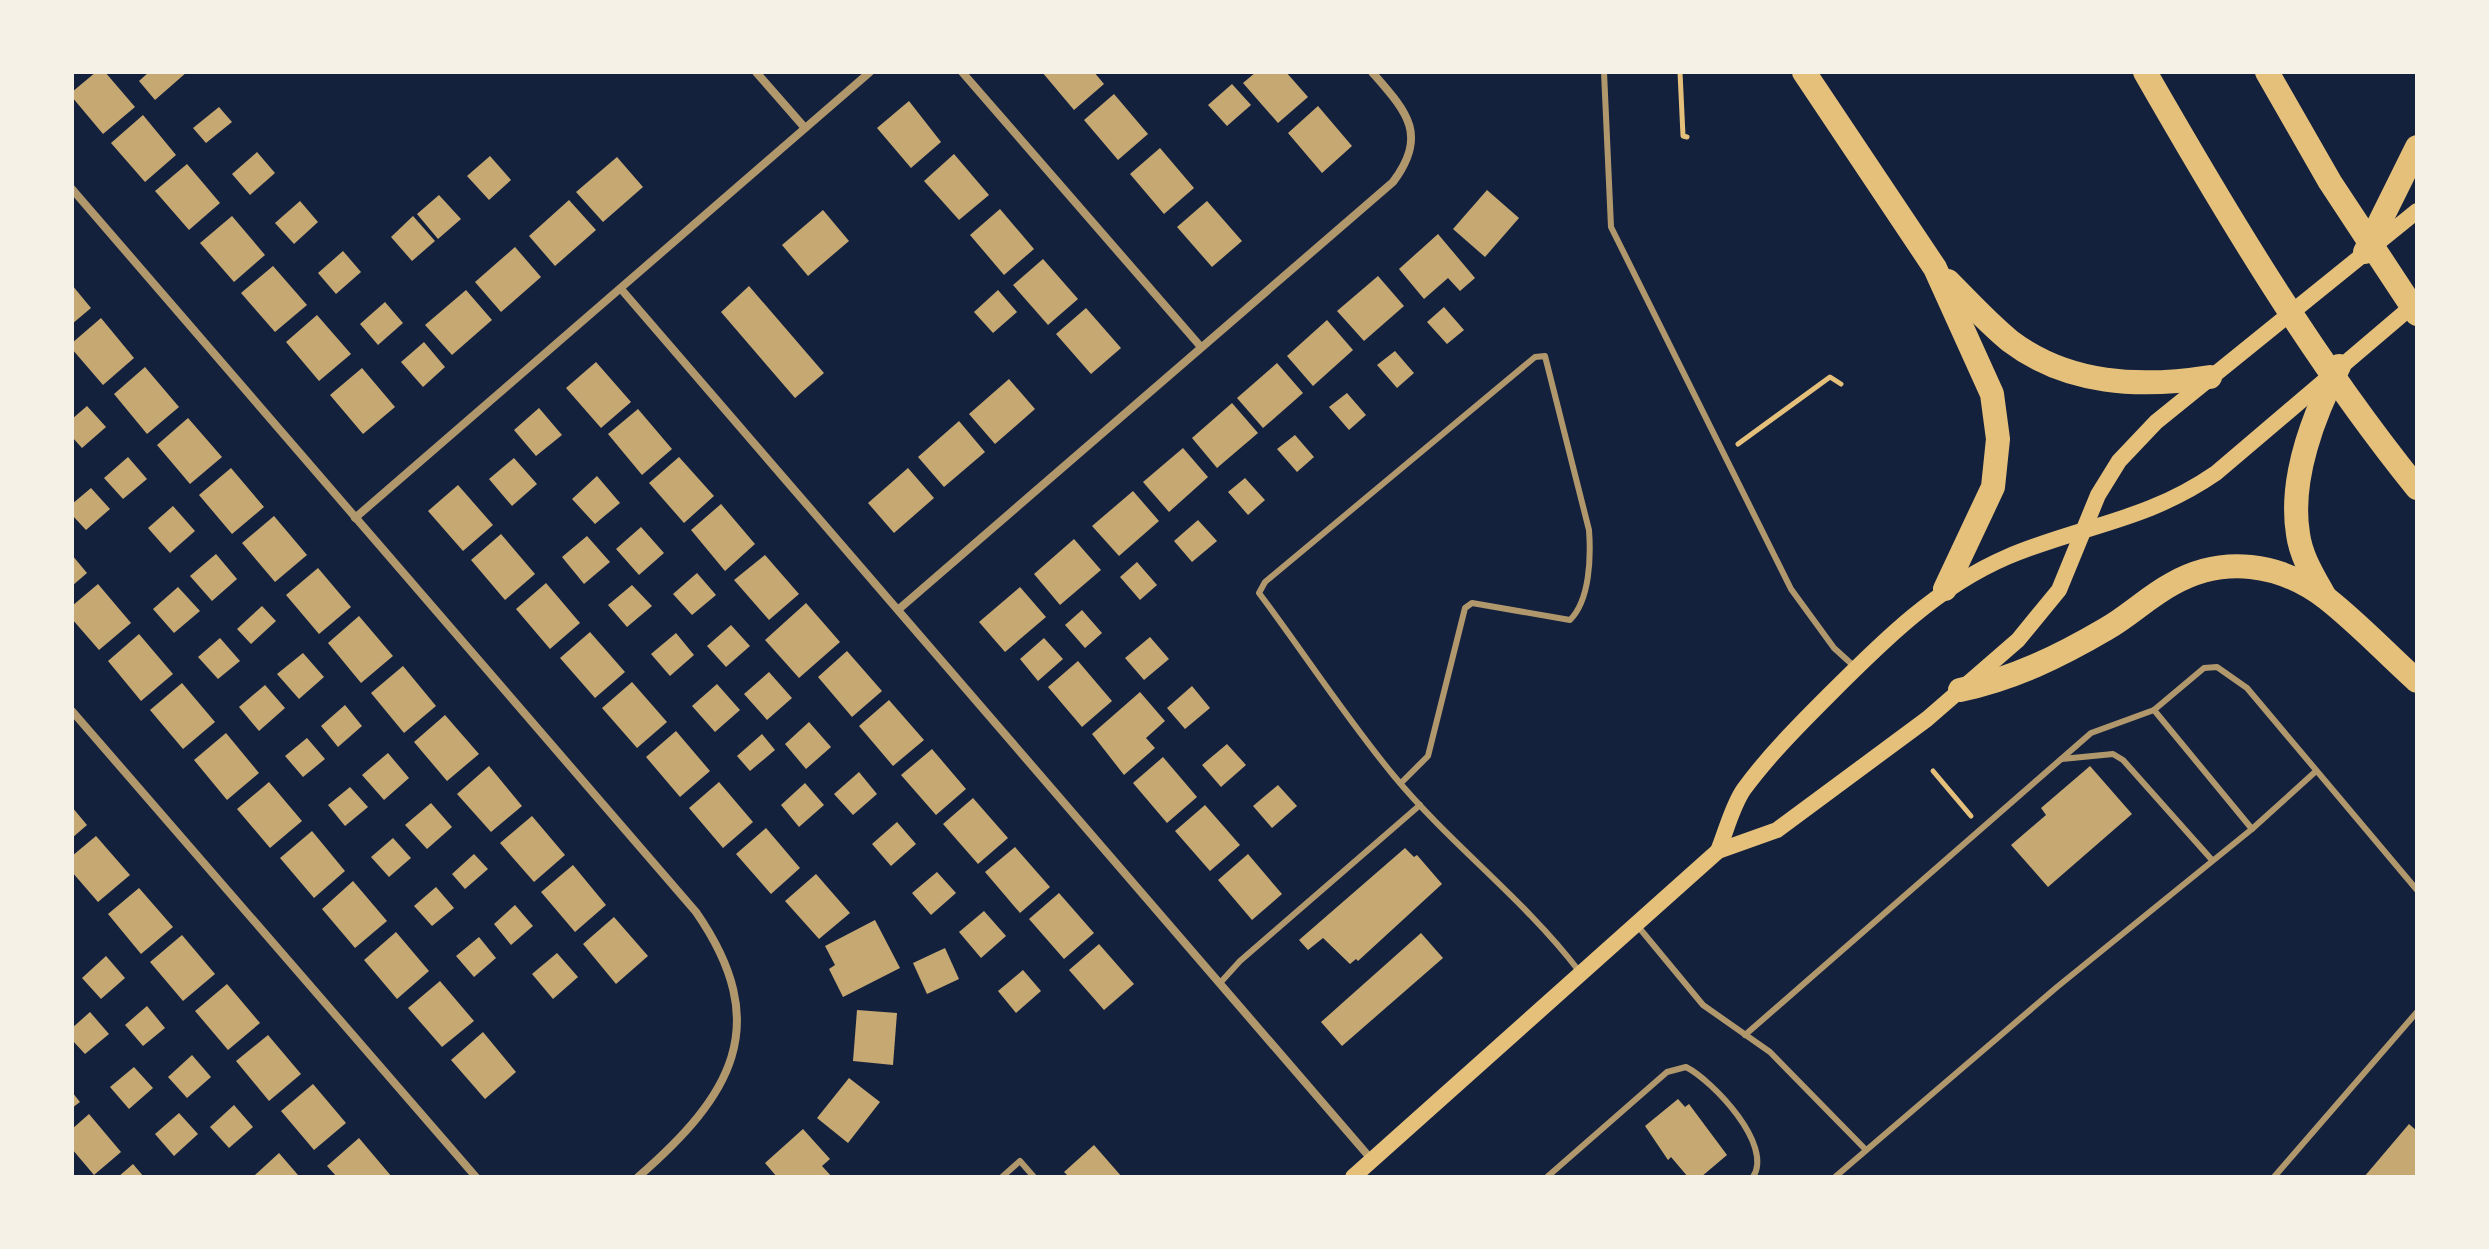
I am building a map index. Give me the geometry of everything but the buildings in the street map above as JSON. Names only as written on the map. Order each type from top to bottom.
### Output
[{"type":"highway","points":[[1804,72],[1935,268],[1992,394],[1998,439],[1993,487],[1945,589]]},
{"type":"highway","points":[[2145,72],[2240,234],[2417,488]]},
{"type":"highway","points":[[2267,72],[2330,182],[2417,314]]},
{"type":"highway","points":[[2362,258],[2417,147]]},
{"type":"highway","points":[[1935,268],[2010,341],[2050,366],[2119,382],[2154,384],[2210,377]]},
{"type":"highway","points":[[2325,597],[2307,565],[2298,535],[2297,507],[2317,407],[2339,366]]},
{"type":"highway","points":[[1960,690],[2044,664],[2110,627],[2173,583],[2228,564],[2253,565],[2275,571],[2325,597],[2417,681]]},
{"type":"main road","points":[[1358,1175],[1718,851],[1777,830],[1861,770],[2018,640],[2059,590],[2082,534],[2119,461],[2156,422],[2417,211]]},
{"type":"main road","points":[[1718,851],[1742,792],[1856,668],[1945,589],[2006,557],[2082,534],[2186,494],[2216,473],[2417,302]]},
{"type":"street","points":[[756,72],[805,128]]},
{"type":"street","points":[[355,518],[870,72]]},
{"type":"street","points":[[962,72],[1201,347]]},
{"type":"street","points":[[899,609],[1393,182],[1406,165],[1413,145],[1409,123],[1398,102],[1372,72]]},
{"type":"street","points":[[72,189],[696,912],[723,955],[737,1006],[729,1065],[710,1106],[638,1177]]},
{"type":"street","points":[[621,289],[1372,1160]]},
{"type":"street","points":[[72,711],[476,1177]]},
{"type":"lane","points":[[1604,72],[1611,227],[1791,589],[1834,648],[1856,668]]},
{"type":"lane","points":[[1401,783],[1428,756],[1465,608],[1472,603],[1570,620],[1582,597],[1591,553],[1589,530],[1545,356],[1535,357],[1265,582],[1259,593],[1401,783],[1544,925],[1581,974]]},
{"type":"lane","points":[[1745,1035],[2091,733],[2154,710],[2204,668],[2217,667],[2247,688],[2417,890]]},
{"type":"lane","points":[[2154,710],[2252,829]]},
{"type":"lane","points":[[2061,759],[2113,754],[2123,760],[2212,860]]},
{"type":"lane","points":[[1835,1177],[2252,829],[2315,772]]},
{"type":"lane","points":[[1220,983],[1240,961],[1420,805]]},
{"type":"lane","points":[[1636,924],[1703,1005],[1770,1052],[1866,1150]]},
{"type":"lane","points":[[2274,1177],[2417,1012]]},
{"type":"lane","points":[[1547,1177],[1667,1072],[1686,1067],[1701,1075],[1752,1135],[1760,1168],[1753,1177]]},
{"type":"lane","points":[[1002,1177],[1020,1161],[1034,1177]]},
{"type":"path","points":[[1680,72],[1683,136],[1687,137]]},
{"type":"path","points":[[1724,454],[1830,377],[1841,384]]},
{"type":"path","points":[[1933,771],[1974,820]]}]
